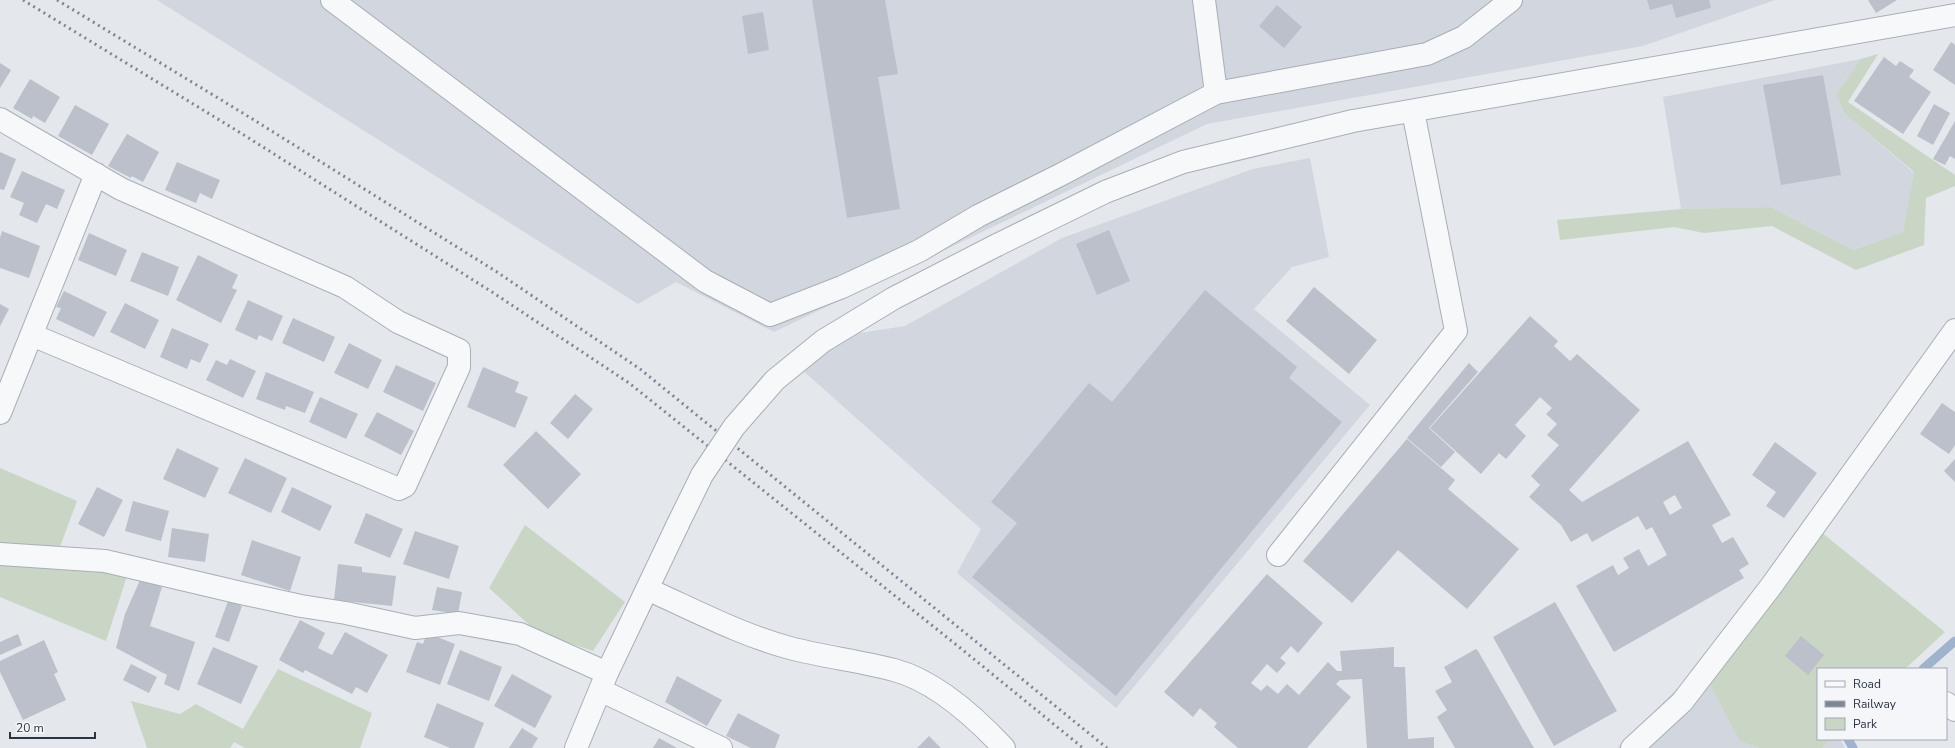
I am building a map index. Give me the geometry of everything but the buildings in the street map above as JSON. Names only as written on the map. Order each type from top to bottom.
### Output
[{"type":"street","points":[[332,0],[704,281],[770,315],[842,286],[919,251],[978,216],[1066,172],[1216,93],[1427,54],[1464,37],[1511,0]]},
{"type":"street","points":[[1204,0],[1216,93]]},
{"type":"street","points":[[576,748],[603,681],[678,524],[702,475],[726,439],[774,380],[824,341],[881,306],[997,245],[1105,192],[1183,162],[1353,121],[1955,15]]},
{"type":"street","points":[[1278,555],[1456,331],[1413,111]]},
{"type":"street","points":[[0,118],[121,189],[345,287],[398,322],[460,350],[459,367],[405,486],[399,489],[32,335]]},
{"type":"street","points":[[0,413],[96,174]]},
{"type":"street","points":[[1632,748],[1687,696],[1772,585],[1955,330]]},
{"type":"street","points":[[0,554],[105,561],[301,606],[346,613],[415,628],[459,623],[520,634],[720,748]]},
{"type":"street","points":[[647,589],[743,631],[790,648],[895,670],[927,682],[953,700],[1004,748]]},
{"type":"street","points":[[1947,704],[1955,710]]},
{"type":"shaded area","points":[[157,0],[1775,0],[1643,46],[1207,124],[774,332],[676,282],[638,304]]},
{"type":"shaded area","points":[[1861,59],[1836,94],[1844,113],[1914,173],[1903,232],[1853,250],[1771,207],[1681,209],[1663,97]]},
{"type":"shaded area","points":[[1310,158],[1329,257],[1292,267],[1254,309],[1370,405],[1116,708],[957,573],[981,529],[800,368],[853,334],[905,326],[1062,238],[1253,169]]},
{"type":"shaded area","points":[[1681,685],[1710,685],[1740,740],[1759,748],[1617,748]]},
{"type":"shaded area","points":[[1829,740],[1841,740],[1845,748],[1822,748]]},
{"type":"green space","points":[[1878,54],[1848,102],[1955,175],[1955,186],[1926,198],[1924,245],[1856,270],[1772,226],[1704,233],[1674,227],[1560,240],[1557,220],[1681,209],[1771,207],[1853,250],[1903,232],[1914,172],[1844,113],[1836,94],[1861,59]]},
{"type":"green space","points":[[0,468],[77,501],[60,547],[0,544]]},
{"type":"green space","points":[[525,525],[625,602],[593,651],[537,632],[489,588]]},
{"type":"green space","points":[[1821,532],[1945,632],[1906,668],[1817,668],[1817,740],[1829,740],[1822,748],[1759,748],[1740,741],[1710,685]]},
{"type":"green space","points":[[0,559],[128,573],[106,641],[0,597]]},
{"type":"green space","points":[[278,669],[372,713],[360,748],[245,748],[234,742],[230,748],[147,748],[131,701],[180,714],[196,704],[243,729]]},
{"type":"waterway","points":[[1924,668],[1955,641]]},
{"type":"waterway","points":[[1849,740],[1853,748]]},
{"type":"railway","points":[[23,0],[244,135],[492,292],[629,383],[1083,748]]},
{"type":"railway","points":[[57,0],[246,115],[497,272],[640,369],[1107,748]]}]
